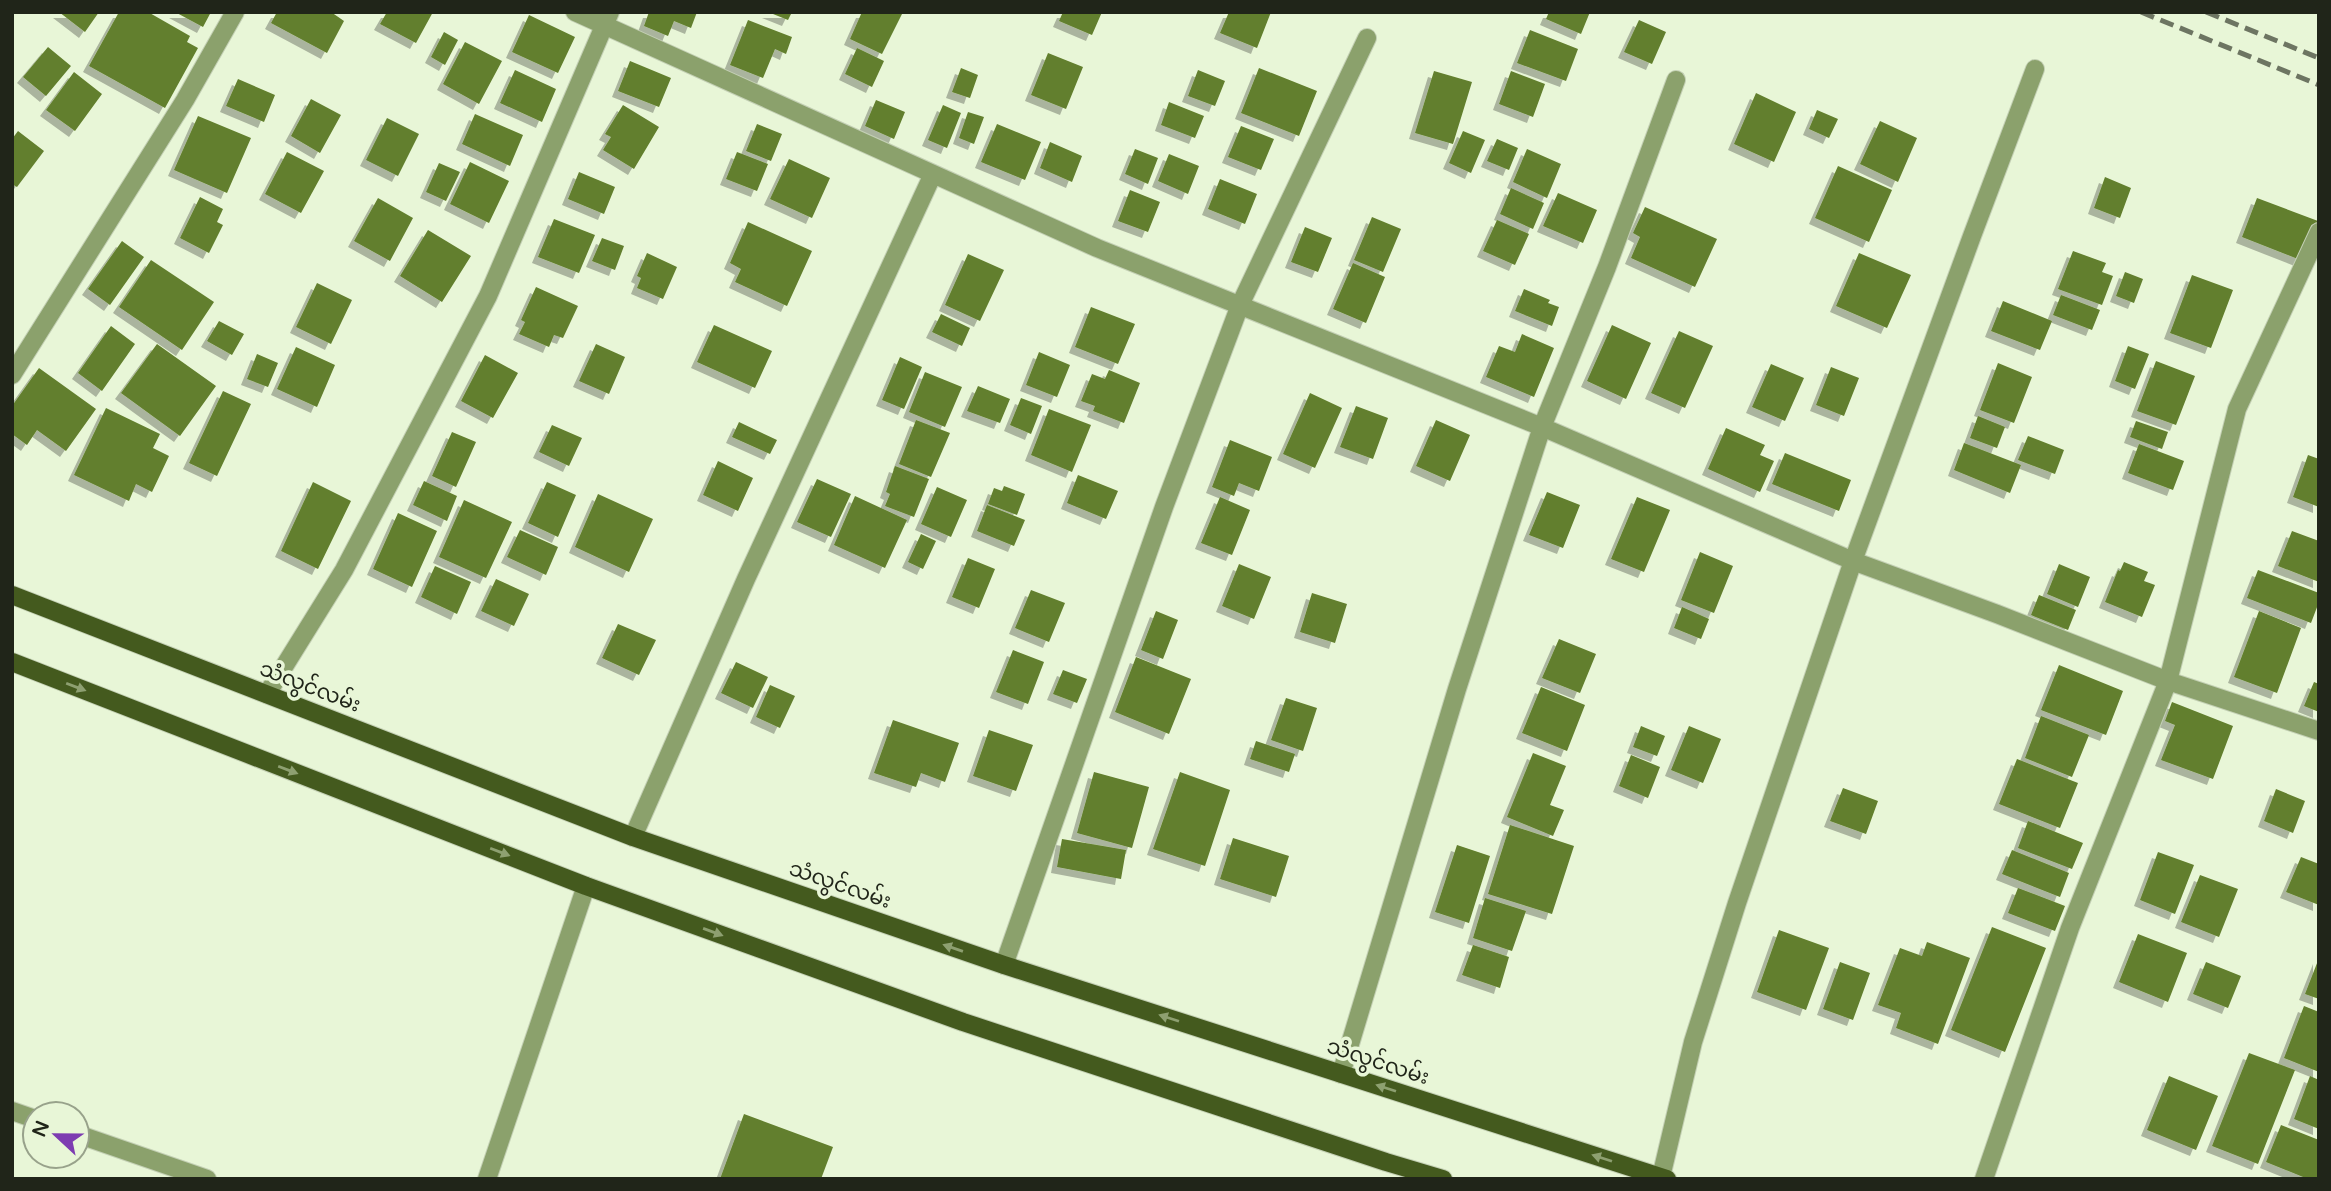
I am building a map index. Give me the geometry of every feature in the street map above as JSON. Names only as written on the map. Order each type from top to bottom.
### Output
[{"type":"main road","name":"သံလွင်လမ်း","points":[[12,595],[633,837],[1004,965],[1664,1178]]},
{"type":"main road","points":[[12,662],[586,886],[963,1022],[1443,1179]]},
{"type":"street","points":[[12,375],[185,100],[235,12]]},
{"type":"street","points":[[575,12],[607,18],[933,174],[1097,248],[1542,427],[1853,561],[2168,681],[2319,731]]},
{"type":"street","points":[[267,695],[344,570],[488,296],[607,18]]},
{"type":"street","points":[[1004,965],[1164,507],[1240,305],[1367,38]]},
{"type":"street","points":[[1664,1178],[1693,1042],[1737,903],[1853,561],[2035,69]]},
{"type":"street","points":[[1341,1074],[1457,689],[1542,427],[1607,267],[1676,80]]},
{"type":"street","points":[[633,837],[746,579],[933,174]]},
{"type":"street","points":[[1984,1179],[2070,928],[2168,681],[2237,409],[2319,232]]},
{"type":"street","points":[[487,1179],[586,886]]},
{"type":"street","points":[[91,1139],[207,1179]]},
{"type":"building","points":[[59,12],[99,12],[85,32]]},
{"type":"building","points":[[119,12],[148,12],[190,36],[187,42],[198,48],[165,108],[89,66]]},
{"type":"building","points":[[175,12],[211,12],[203,27]]},
{"type":"building","points":[[277,12],[331,12],[344,21],[327,53],[271,23]]},
{"type":"building","points":[[387,12],[433,12],[416,43],[380,24]]},
{"type":"building","points":[[649,12],[697,12],[691,28],[674,21],[668,36],[644,26]]},
{"type":"building","points":[[768,12],[792,12],[788,20]]},
{"type":"building","points":[[862,12],[903,12],[882,54],[850,39]]},
{"type":"building","points":[[1063,12],[1102,12],[1092,35],[1059,21]]},
{"type":"building","points":[[1229,12],[1271,12],[1257,48],[1220,33]]},
{"type":"building","points":[[1549,12],[1590,12],[1581,34],[1546,19]]},
{"type":"building","points":[[529,15],[575,37],[558,73],[512,52]]},
{"type":"building","points":[[748,20],[792,37],[786,54],[775,49],[763,78],[730,65]]},
{"type":"building","points":[[1639,20],[1666,32],[1652,64],[1624,52]]},
{"type":"building","points":[[1530,30],[1578,49],[1566,81],[1517,63]]},
{"type":"building","points":[[444,32],[458,40],[445,65],[431,57]]},
{"type":"building","points":[[465,42],[502,61],[479,104],[443,84]]},
{"type":"building","points":[[48,47],[71,66],[46,96],[23,77]]},
{"type":"building","points":[[857,48],[884,61],[872,87],[845,74]]},
{"type":"building","points":[[1048,53],[1083,67],[1066,109],[1031,95]]},
{"type":"building","points":[[630,61],[671,78],[659,107],[618,91]]},
{"type":"building","points":[[961,68],[978,75],[970,98],[952,92]]},
{"type":"building","points":[[1259,68],[1317,91],[1299,136],[1241,113]]},
{"type":"building","points":[[515,70],[556,89],[542,122],[500,103]]},
{"type":"building","points":[[1198,70],[1225,81],[1215,106],[1188,96]]},
{"type":"building","points":[[1434,71],[1472,82],[1453,144],[1415,133]]},
{"type":"building","points":[[1511,71],[1545,84],[1533,117],[1499,104]]},
{"type":"building","points":[[74,72],[102,94],[75,131],[46,110]]},
{"type":"building","points":[[238,79],[275,95],[264,122],[226,106]]},
{"type":"building","points":[[1756,93],[1796,112],[1774,162],[1734,144]]},
{"type":"building","points":[[311,99],[341,115],[320,153],[291,136]]},
{"type":"building","points":[[876,100],[905,112],[894,139],[865,126]]},
{"type":"building","points":[[1169,102],[1204,116],[1195,138],[1161,125]]},
{"type":"building","points":[[623,105],[659,127],[634,169],[603,150],[611,137],[605,134]]},
{"type":"building","points":[[943,105],[961,113],[947,148],[928,140]]},
{"type":"building","points":[[1817,110],[1838,119],[1829,138],[1809,129]]},
{"type":"building","points":[[968,112],[984,117],[974,144],[959,138]]},
{"type":"building","points":[[475,114],[523,135],[510,166],[462,144]]},
{"type":"building","points":[[198,116],[251,138],[227,193],[174,170]]},
{"type":"building","points":[[387,118],[419,134],[398,176],[366,160]]},
{"type":"building","points":[[1880,121],[1917,138],[1898,182],[1860,164]]},
{"type":"building","points":[[757,124],[782,134],[771,161],[746,151]]},
{"type":"building","points":[[997,124],[1041,142],[1025,180],[981,162]]},
{"type":"building","points":[[1241,126],[1274,139],[1261,170],[1228,157]]},
{"type":"building","points":[[18,131],[44,151],[17,187],[12,184],[12,139]]},
{"type":"building","points":[[1463,131],[1485,140],[1471,173],[1449,163]]},
{"type":"building","points":[[1497,139],[1518,148],[1509,170],[1487,161]]},
{"type":"building","points":[[1050,142],[1082,156],[1072,182],[1040,168]]},
{"type":"building","points":[[1135,149],[1158,158],[1148,184],[1125,174]]},
{"type":"building","points":[[1527,149],[1561,164],[1547,198],[1513,182]]},
{"type":"building","points":[[287,152],[324,171],[301,213],[265,194]]},
{"type":"building","points":[[737,152],[768,164],[757,191],[726,179]]},
{"type":"building","points":[[1169,154],[1199,166],[1188,194],[1158,181]]},
{"type":"building","points":[[789,159],[830,178],[812,218],[770,199]]},
{"type":"building","points":[[470,162],[509,181],[489,223],[450,204]]},
{"type":"building","points":[[439,163],[460,172],[446,201],[426,192]]},
{"type":"building","points":[[1838,166],[1892,190],[1869,242],[1815,218]]},
{"type":"building","points":[[579,172],[615,187],[604,214],[568,199]]},
{"type":"building","points":[[2105,177],[2131,188],[2120,218],[2094,208]]},
{"type":"building","points":[[1220,179],[1257,194],[1245,224],[1208,209]]},
{"type":"building","points":[[1511,188],[1544,203],[1533,229],[1500,214]]},
{"type":"building","points":[[1130,190],[1160,202],[1148,232],[1118,221]]},
{"type":"building","points":[[1558,193],[1597,210],[1583,243],[1543,226]]},
{"type":"building","points":[[200,197],[223,209],[217,222],[223,225],[209,253],[180,238]]},
{"type":"building","points":[[378,198],[413,218],[390,261],[354,241]]},
{"type":"building","points":[[2257,198],[2318,221],[2303,261],[2242,237]]},
{"type":"building","points":[[1645,207],[1717,239],[1695,287],[1631,258],[1640,237],[1633,233]]},
{"type":"building","points":[[1372,217],[1401,229],[1383,272],[1354,260]]},
{"type":"building","points":[[554,219],[595,235],[579,273],[538,257]]},
{"type":"building","points":[[1497,220],[1529,234],[1515,265],[1483,251]]},
{"type":"building","points":[[748,222],[812,251],[787,306],[735,282],[741,269],[730,263]]},
{"type":"building","points":[[1305,227],[1332,238],[1318,272],[1291,262]]},
{"type":"building","points":[[428,230],[471,256],[442,302],[400,276]]},
{"type":"building","points":[[602,238],[624,246],[615,270],[592,261]]},
{"type":"building","points":[[122,241],[144,257],[110,305],[88,289]]},
{"type":"building","points":[[2073,251],[2106,263],[2102,272],[2113,276],[2102,305],[2058,289]]},
{"type":"building","points":[[647,253],[677,267],[663,299],[637,288],[641,278],[637,276]]},
{"type":"building","points":[[1859,253],[1911,275],[1887,328],[1836,306]]},
{"type":"building","points":[[968,254],[1004,270],[980,321],[945,305]]},
{"type":"building","points":[[151,260],[214,302],[182,350],[119,307]]},
{"type":"building","points":[[1353,263],[1385,277],[1366,323],[1333,309]]},
{"type":"building","points":[[2125,272],[2143,279],[2134,303],[2116,296]]},
{"type":"building","points":[[2192,275],[2233,290],[2211,348],[2170,333]]},
{"type":"building","points":[[317,283],[352,300],[331,344],[296,327]]},
{"type":"building","points":[[536,287],[578,306],[563,338],[554,335],[549,347],[519,334],[525,322],[521,320]]},
{"type":"building","points":[[1524,289],[1550,300],[1548,303],[1559,307],[1552,326],[1515,311]]},
{"type":"building","points":[[2061,295],[2100,310],[2092,330],[2053,315]]},
{"type":"building","points":[[2003,301],[2052,321],[2040,350],[1991,331]]},
{"type":"building","points":[[1091,307],[1135,324],[1118,364],[1075,347]]},
{"type":"building","points":[[941,314],[970,328],[962,346],[932,332]]},
{"type":"building","points":[[219,321],[244,334],[232,355],[207,341]]},
{"type":"building","points":[[714,325],[772,351],[755,388],[697,362]]},
{"type":"building","points":[[1612,325],[1651,343],[1626,399],[1587,381]]},
{"type":"building","points":[[111,326],[135,344],[102,391],[78,373]]},
{"type":"building","points":[[1679,331],[1713,346],[1685,408],[1651,393]]},
{"type":"building","points":[[1522,334],[1554,348],[1534,397],[1486,377],[1499,346],[1515,352]]},
{"type":"building","points":[[157,344],[216,386],[180,436],[121,393]]},
{"type":"building","points":[[596,344],[625,357],[609,394],[579,381]]},
{"type":"building","points":[[2128,346],[2149,354],[2135,389],[2115,381]]},
{"type":"building","points":[[296,347],[335,365],[317,407],[277,389]]},
{"type":"building","points":[[1039,352],[1070,365],[1057,397],[1026,385]]},
{"type":"building","points":[[257,354],[278,363],[268,387],[247,379]]},
{"type":"building","points":[[485,355],[518,373],[493,418],[461,401]]},
{"type":"building","points":[[900,357],[922,367],[904,409],[882,400]]},
{"type":"building","points":[[2156,361],[2195,376],[2176,425],[2137,411]]},
{"type":"building","points":[[1998,363],[2032,377],[2014,423],[1980,410]]},
{"type":"building","points":[[1771,364],[1804,378],[1785,421],[1752,407]]},
{"type":"building","points":[[1831,367],[1859,378],[1844,416],[1816,405]]},
{"type":"building","points":[[39,368],[96,409],[66,451],[37,430],[27,445],[12,434],[12,406]]},
{"type":"building","points":[[1109,370],[1140,383],[1124,423],[1093,411],[1095,406],[1081,401],[1092,374],[1105,379]]},
{"type":"building","points":[[925,372],[962,387],[945,427],[909,412]]},
{"type":"building","points":[[978,386],[1010,399],[1000,423],[967,411]]},
{"type":"building","points":[[223,391],[251,404],[217,476],[189,463]]},
{"type":"building","points":[[1310,393],[1342,408],[1315,468],[1283,454]]},
{"type":"building","points":[[1021,398],[1042,406],[1031,434],[1010,425]]},
{"type":"building","points":[[1356,406],[1388,418],[1373,459],[1340,447]]},
{"type":"building","points":[[106,408],[160,434],[153,448],[169,456],[152,492],[136,484],[129,501],[74,475]]},
{"type":"building","points":[[1049,409],[1091,425],[1072,472],[1031,455]]},
{"type":"building","points":[[1978,416],[2005,427],[1997,448],[1970,438]]},
{"type":"building","points":[[916,420],[950,433],[931,477],[899,464]]},
{"type":"building","points":[[1436,420],[1470,435],[1450,481],[1416,466]]},
{"type":"building","points":[[2136,421],[2168,432],[2162,449],[2130,437]]},
{"type":"building","points":[[739,422],[777,440],[770,454],[732,437]]},
{"type":"building","points":[[552,425],[582,438],[569,466],[539,452]]},
{"type":"building","points":[[1726,428],[1765,445],[1760,455],[1774,461],[1760,492],[1708,469]]},
{"type":"building","points":[[452,432],[476,442],[456,487],[432,476]]},
{"type":"building","points":[[2028,436],[2064,450],[2055,474],[2018,460]]},
{"type":"building","points":[[1230,440],[1272,457],[1259,491],[1239,483],[1234,496],[1212,487]]},
{"type":"building","points":[[1964,443],[2021,465],[2010,493],[1954,470]]},
{"type":"building","points":[[2139,444],[2184,461],[2173,490],[2128,473]]},
{"type":"building","points":[[1785,453],[1851,480],[1839,511],[1772,484]]},
{"type":"building","points":[[2308,455],[2319,459],[2319,507],[2293,497]]},
{"type":"building","points":[[718,461],[753,478],[738,511],[703,495]]},
{"type":"building","points":[[895,466],[929,479],[914,517],[885,506],[890,494],[886,492]]},
{"type":"building","points":[[1078,475],[1118,491],[1106,519],[1067,503]]},
{"type":"building","points":[[817,479],[851,494],[831,537],[797,522]]},
{"type":"building","points":[[424,481],[457,496],[447,521],[413,505]]},
{"type":"building","points":[[313,482],[351,501],[318,569],[281,551]]},
{"type":"building","points":[[547,482],[576,495],[558,537],[528,523]]},
{"type":"building","points":[[1004,486],[1025,494],[1017,515],[988,504],[994,488],[1002,491]]},
{"type":"building","points":[[937,487],[967,500],[951,537],[921,524]]},
{"type":"building","points":[[1547,492],[1580,505],[1563,548],[1529,535]]},
{"type":"building","points":[[598,494],[653,519],[629,572],[575,547]]},
{"type":"building","points":[[855,496],[907,520],[885,568],[834,545]]},
{"type":"building","points":[[1220,497],[1250,510],[1232,555],[1201,543]]},
{"type":"building","points":[[1637,497],[1670,510],[1644,572],[1611,559]]},
{"type":"building","points":[[464,500],[512,522],[486,578],[439,557]]},
{"type":"building","points":[[987,505],[1025,520],[1014,546],[977,531]]},
{"type":"building","points":[[398,513],[437,531],[412,587],[373,569]]},
{"type":"building","points":[[520,530],[558,547],[546,575],[507,557]]},
{"type":"building","points":[[2292,531],[2319,541],[2319,582],[2278,566]]},
{"type":"building","points":[[921,534],[936,541],[923,569],[908,562]]},
{"type":"building","points":[[1700,552],[1733,566],[1714,613],[1681,600]]},
{"type":"building","points":[[968,558],[995,569],[979,608],[952,597]]},
{"type":"building","points":[[2124,562],[2148,572],[2144,581],[2155,585],[2142,617],[2105,602]]},
{"type":"building","points":[[1239,564],[1271,577],[1254,619],[1222,606]]},
{"type":"building","points":[[2059,564],[2090,577],[2078,607],[2047,594]]},
{"type":"building","points":[[435,566],[471,582],[457,614],[421,597]]},
{"type":"building","points":[[2258,570],[2319,593],[2319,602],[2311,623],[2247,598]]},
{"type":"building","points":[[496,579],[529,594],[514,626],[481,611]]},
{"type":"building","points":[[1031,590],[1065,603],[1049,642],[1015,628]]},
{"type":"building","points":[[1312,593],[1347,604],[1335,643],[1300,632]]},
{"type":"building","points":[[2039,595],[2076,610],[2068,630],[2031,615]]},
{"type":"building","points":[[1682,607],[1709,619],[1701,639],[1674,628]]},
{"type":"building","points":[[1156,611],[1178,620],[1163,659],[1141,650]]},
{"type":"building","points":[[2259,611],[2301,628],[2277,693],[2234,677]]},
{"type":"building","points":[[618,624],[656,640],[639,675],[602,658]]},
{"type":"building","points":[[1559,639],[1596,654],[1580,693],[1542,678]]},
{"type":"building","points":[[1013,650],[1044,662],[1028,704],[996,692]]},
{"type":"building","points":[[1136,657],[1191,679],[1169,734],[1115,712]]},
{"type":"building","points":[[736,662],[768,677],[753,708],[721,693]]},
{"type":"building","points":[[2059,665],[2123,691],[2106,735],[2041,710]]},
{"type":"building","points":[[1063,670],[1087,679],[1077,703],[1053,694]]},
{"type":"building","points":[[2314,682],[2319,684],[2319,712],[2304,706]]},
{"type":"building","points":[[770,685],[795,696],[780,728],[756,717]]},
{"type":"building","points":[[1541,687],[1585,705],[1567,751],[1522,733]]},
{"type":"building","points":[[1286,698],[1317,708],[1303,751],[1271,740]]},
{"type":"building","points":[[2172,702],[2233,726],[2213,779],[2161,760],[2175,725],[2165,721]]},
{"type":"building","points":[[2041,716],[2089,735],[2072,777],[2025,758]]},
{"type":"building","points":[[893,720],[959,743],[945,782],[921,773],[916,787],[874,773]]},
{"type":"building","points":[[1641,726],[1665,736],[1657,756],[1633,747]]},
{"type":"building","points":[[1689,726],[1721,739],[1703,783],[1671,770]]},
{"type":"building","points":[[989,730],[1033,745],[1016,791],[973,776]]},
{"type":"building","points":[[1256,741],[1295,754],[1289,772],[1250,759]]},
{"type":"building","points":[[1533,753],[1566,766],[1550,805],[1564,810],[1553,836],[1507,817]]},
{"type":"building","points":[[1631,755],[1660,767],[1648,798],[1619,786]]},
{"type":"building","points":[[2017,759],[2078,783],[2060,828],[1999,804]]},
{"type":"building","points":[[1094,772],[1149,787],[1132,848],[1077,833]]},
{"type":"building","points":[[1180,772],[1230,790],[1205,866],[1153,849]]},
{"type":"building","points":[[1843,788],[1878,801],[1866,834],[1830,821]]},
{"type":"building","points":[[2276,789],[2305,801],[2293,833],[2264,821]]},
{"type":"building","points":[[2028,821],[2083,843],[2072,869],[2018,848]]},
{"type":"building","points":[[1510,825],[1574,846],[1552,914],[1488,894]]},
{"type":"building","points":[[1233,838],[1289,856],[1276,897],[1220,879]]},
{"type":"building","points":[[1062,839],[1126,850],[1121,879],[1057,867]]},
{"type":"building","points":[[1457,845],[1490,856],[1469,923],[1435,912]]},
{"type":"building","points":[[2012,850],[2069,873],[2060,897],[2002,874]]},
{"type":"building","points":[[2158,852],[2194,865],[2175,914],[2140,900]]},
{"type":"building","points":[[2301,857],[2319,864],[2319,905],[2286,892]]},
{"type":"building","points":[[2200,875],[2238,889],[2219,937],[2181,922]]},
{"type":"building","points":[[2018,888],[2065,906],[2055,931],[2008,913]]},
{"type":"building","points":[[1485,898],[1526,911],[1512,951],[1473,938]]},
{"type":"building","points":[[1992,927],[2046,948],[2005,1052],[1951,1030]]},
{"type":"building","points":[[1779,930],[1829,948],[1806,1010],[1757,992]]},
{"type":"building","points":[[2138,934],[2187,953],[2168,1002],[2119,982]]},
{"type":"building","points":[[1927,942],[1970,958],[1938,1044],[1896,1028],[1901,1013],[1878,1005],[1900,948],[1922,956]]},
{"type":"building","points":[[1473,945],[1509,957],[1500,988],[1462,975]]},
{"type":"building","points":[[2319,958],[2319,999],[2305,994]]},
{"type":"building","points":[[1840,962],[1870,973],[1853,1020],[1823,1009]]},
{"type":"building","points":[[2206,962],[2241,976],[2228,1008],[2193,994]]},
{"type":"building","points":[[2304,1006],[2319,1012],[2319,1072],[2284,1058]]},
{"type":"building","points":[[2249,1053],[2295,1070],[2258,1164],[2212,1146]]},
{"type":"building","points":[[2169,1076],[2218,1096],[2196,1150],[2147,1130]]},
{"type":"building","points":[[2310,1076],[2319,1080],[2319,1129],[2294,1119]]},
{"type":"building","points":[[744,1114],[833,1147],[821,1179],[720,1179]]},
{"type":"building","points":[[2281,1125],[2319,1140],[2319,1179],[2308,1179],[2266,1162]]},
{"type":"railway","points":[[2141,12],[2319,85]]},
{"type":"railway","points":[[2206,12],[2319,58]]}]
